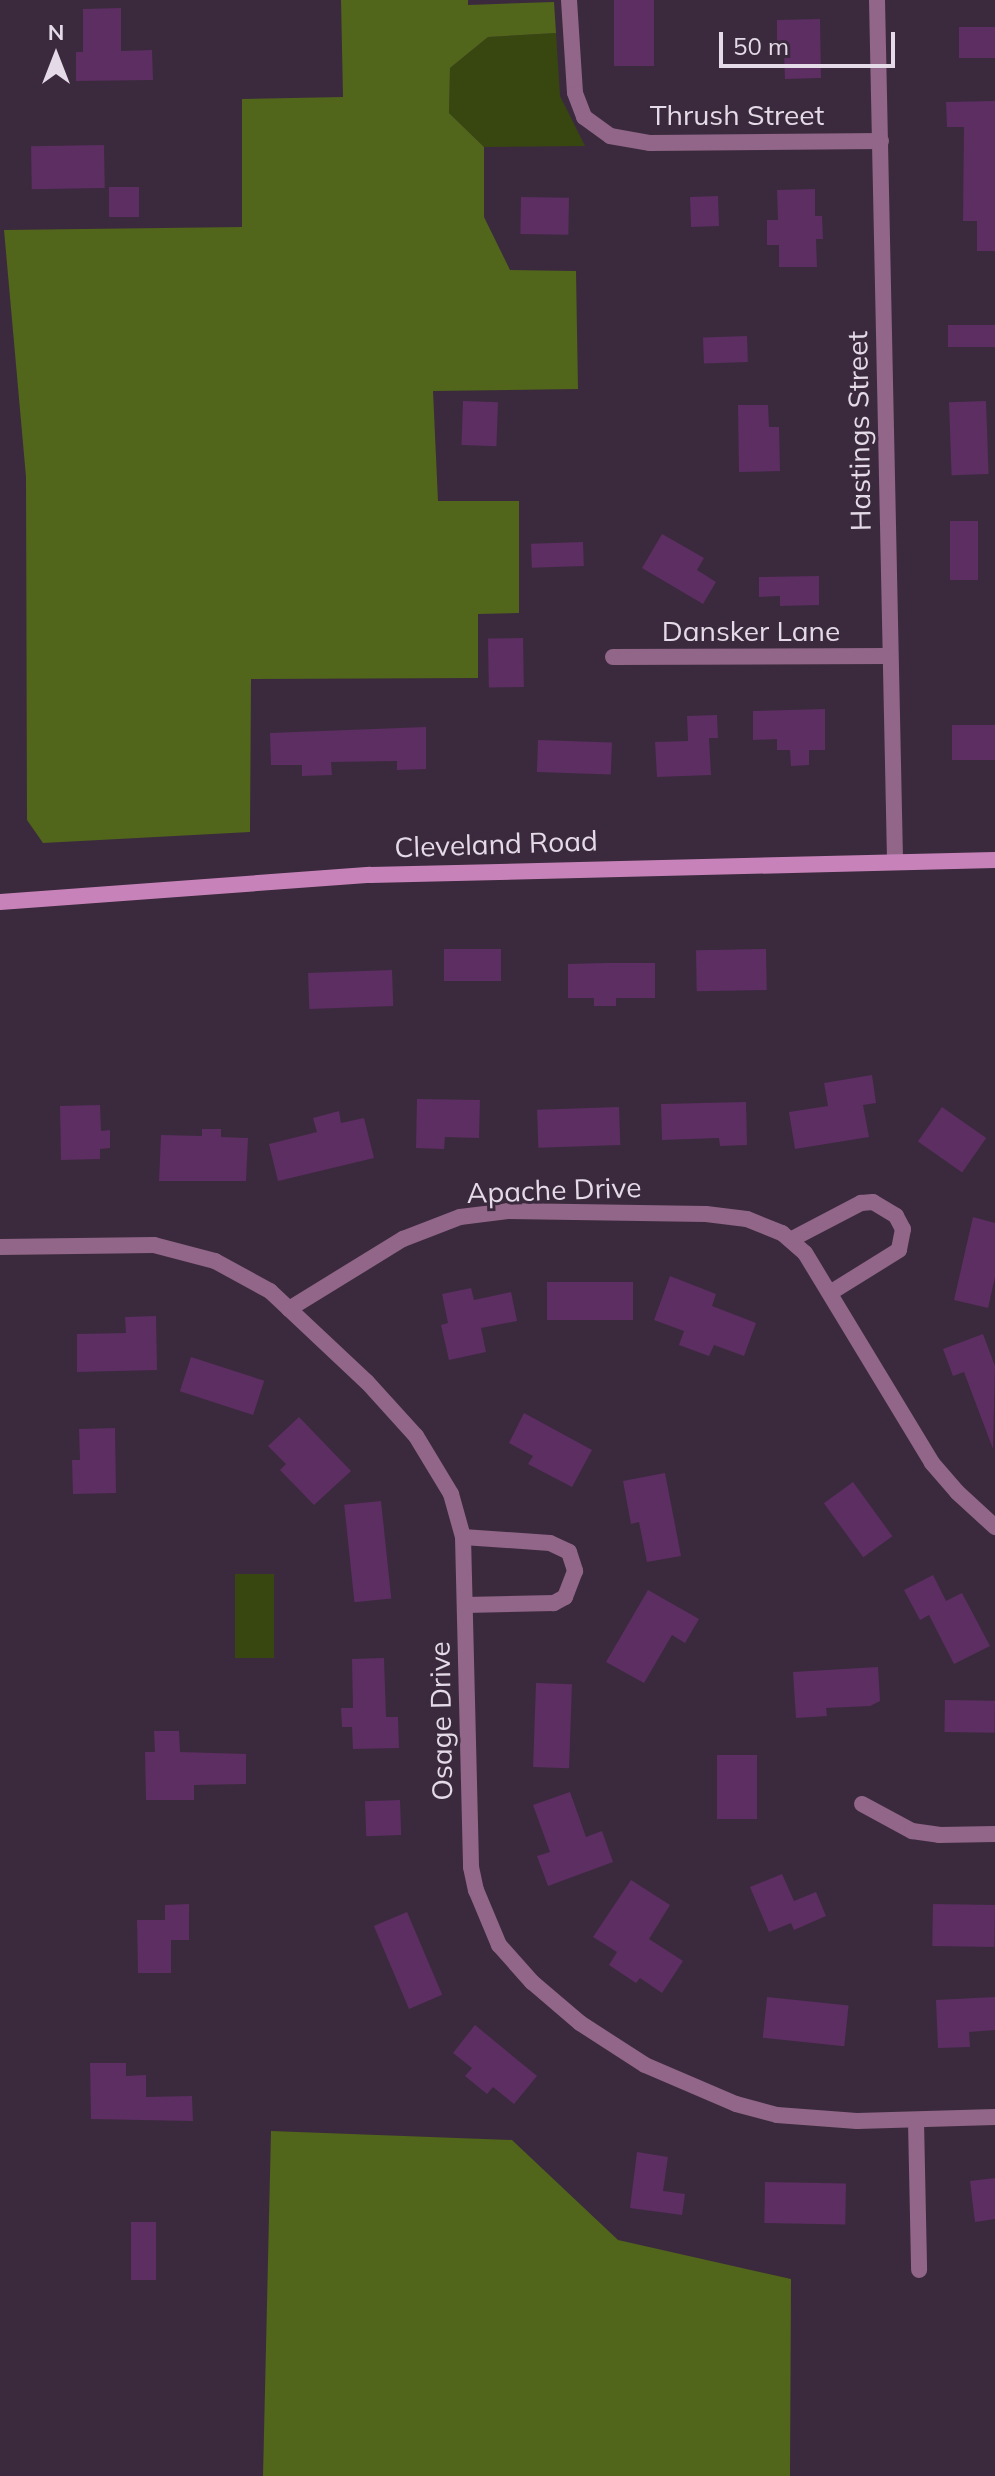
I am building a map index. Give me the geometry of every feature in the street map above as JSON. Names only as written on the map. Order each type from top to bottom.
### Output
[{"type":"main road","name":"Cleveland Road","points":[[0,902],[370,875],[995,860]]},
{"type":"street","name":"Thrush Street","points":[[569,0],[575,93],[584,117],[610,136],[650,143],[881,141]]},
{"type":"street","name":"Hastings Street","points":[[877,0],[888,656],[895,861]]},
{"type":"street","name":"Dansker Lane","points":[[613,657],[888,656]]},
{"type":"street","points":[[830,1293],[899,1250],[903,1229],[896,1216],[873,1202],[861,1203],[792,1239],[830,1293],[932,1463],[957,1492],[995,1527]]},
{"type":"street","name":"Apache Drive","points":[[289,1309],[403,1239],[460,1217],[508,1211],[706,1214],[747,1219],[792,1239]]},
{"type":"street","points":[[0,1247],[123,1243],[178,1249],[242,1273],[289,1309]]},
{"type":"street","name":"Osage Drive","points":[[289,1309],[367,1382],[416,1436],[451,1494],[463,1537],[469,1843],[476,1890],[499,1945],[532,1982],[580,2023],[645,2065],[696,2090],[777,2115],[916,2121],[995,2117]]},
{"type":"street","points":[[463,1537],[550,1543],[569,1552],[575,1571],[565,1597],[554,1603],[465,1605]]},
{"type":"street","points":[[862,1804],[912,1831],[939,1835],[995,1834]]},
{"type":"street","points":[[916,2121],[919,2270]]},
{"type":"green space","points":[[341,0],[468,0],[468,5],[554,2],[556,33],[488,37],[450,68],[449,113],[484,147],[484,217],[510,270],[576,271],[578,389],[433,391],[438,501],[519,501],[519,613],[478,614],[478,678],[251,679],[250,832],[43,843],[27,820],[26,477],[4,230],[242,227],[242,99],[343,97]]},
{"type":"green space","points":[[556,33],[560,96],[585,146],[484,147],[449,113],[450,68],[488,37]]},
{"type":"green space","points":[[235,1574],[274,1574],[274,1658],[235,1658]]},
{"type":"green space","points":[[271,2131],[512,2140],[618,2240],[791,2279],[790,2476],[263,2476]]},
{"type":"building","points":[[614,0],[654,0],[654,66],[614,66]]},
{"type":"building","points":[[121,8],[121,51],[152,50],[153,80],[76,81],[76,52],[83,52],[83,9]]},
{"type":"building","points":[[820,19],[821,78],[785,79],[784,50],[777,50],[777,20]]},
{"type":"building","points":[[959,27],[995,27],[995,58],[959,58]]},
{"type":"building","points":[[995,101],[995,251],[977,251],[977,221],[963,221],[964,127],[947,127],[946,102]]},
{"type":"building","points":[[104,145],[105,188],[32,189],[31,146]]},
{"type":"building","points":[[109,187],[139,187],[139,217],[109,217]]},
{"type":"building","points":[[815,189],[815,216],[822,216],[823,239],[816,239],[817,267],[779,267],[779,245],[767,245],[767,220],[778,220],[777,190]]},
{"type":"building","points":[[718,196],[719,226],[691,227],[690,197]]},
{"type":"building","points":[[521,197],[569,198],[568,235],[520,234]]},
{"type":"building","points":[[948,325],[995,325],[995,347],[948,347]]},
{"type":"building","points":[[747,336],[748,362],[704,364],[703,338]]},
{"type":"building","points":[[463,401],[498,402],[496,446],[461,445]]},
{"type":"building","points":[[986,401],[989,474],[952,475],[949,402]]},
{"type":"building","points":[[738,405],[768,405],[769,427],[779,427],[780,471],[739,472]]},
{"type":"building","points":[[950,521],[978,521],[978,580],[950,580]]},
{"type":"building","points":[[662,534],[704,558],[697,570],[716,582],[703,604],[642,568]]},
{"type":"building","points":[[583,542],[584,566],[532,568],[531,544]]},
{"type":"building","points":[[819,576],[819,605],[780,606],[780,596],[759,597],[759,577]]},
{"type":"building","points":[[523,638],[524,687],[489,688],[488,639]]},
{"type":"building","points":[[825,709],[825,750],[809,750],[809,765],[791,766],[790,750],[777,750],[777,739],[753,740],[753,711]]},
{"type":"building","points":[[717,715],[718,738],[709,738],[711,775],[657,777],[655,742],[688,741],[687,716]]},
{"type":"building","points":[[952,725],[995,725],[995,760],[952,760]]},
{"type":"building","points":[[426,727],[426,769],[397,770],[397,761],[331,762],[332,775],[302,776],[302,765],[271,765],[270,733]]},
{"type":"building","points":[[538,740],[612,743],[611,775],[537,772]]},
{"type":"building","points":[[444,949],[501,949],[501,981],[444,981]]},
{"type":"building","points":[[766,949],[767,990],[697,991],[696,950]]},
{"type":"building","points":[[655,963],[655,998],[616,998],[616,1006],[594,1006],[594,998],[568,998],[568,964]]},
{"type":"building","points":[[392,970],[393,1006],[309,1009],[308,973]]},
{"type":"building","points":[[872,1075],[876,1103],[863,1105],[869,1137],[795,1149],[789,1112],[828,1106],[824,1083]]},
{"type":"building","points":[[417,1099],[480,1100],[479,1138],[445,1137],[444,1149],[416,1148]]},
{"type":"building","points":[[746,1102],[747,1145],[720,1146],[719,1138],[662,1140],[661,1104]]},
{"type":"building","points":[[100,1105],[101,1131],[110,1130],[110,1148],[100,1149],[100,1159],[61,1160],[60,1106]]},
{"type":"building","points":[[619,1107],[620,1145],[538,1148],[537,1110]]},
{"type":"building","points":[[942,1107],[986,1138],[962,1172],[918,1141]]},
{"type":"building","points":[[339,1111],[341,1123],[364,1118],[374,1158],[278,1181],[269,1144],[317,1132],[313,1118]]},
{"type":"building","points":[[202,1129],[221,1129],[221,1137],[248,1138],[246,1181],[159,1181],[161,1135],[202,1136]]},
{"type":"building","points":[[973,1217],[995,1223],[995,1277],[988,1308],[954,1300]]},
{"type":"building","points":[[670,1276],[716,1294],[712,1306],[756,1323],[744,1356],[714,1345],[709,1356],[679,1345],[684,1331],[654,1320]]},
{"type":"building","points":[[547,1282],[633,1282],[633,1320],[547,1320]]},
{"type":"building","points":[[471,1288],[474,1300],[511,1292],[517,1321],[481,1328],[486,1352],[449,1360],[441,1325],[448,1323],[442,1294]]},
{"type":"building","points":[[156,1316],[157,1370],[77,1372],[77,1334],[126,1333],[125,1317]]},
{"type":"building","points":[[983,1334],[995,1366],[993,1449],[964,1372],[953,1376],[943,1349]]},
{"type":"building","points":[[191,1357],[264,1381],[253,1415],[180,1391]]},
{"type":"building","points":[[524,1413],[592,1450],[572,1487],[528,1464],[533,1456],[509,1443]]},
{"type":"building","points":[[299,1417],[351,1471],[314,1505],[280,1470],[286,1464],[268,1446]]},
{"type":"building","points":[[115,1428],[116,1493],[73,1494],[72,1460],[80,1460],[79,1429]]},
{"type":"building","points":[[665,1473],[681,1556],[647,1562],[639,1522],[631,1524],[623,1481]]},
{"type":"building","points":[[853,1482],[892,1536],[863,1557],[824,1503]]},
{"type":"building","points":[[381,1501],[391,1598],[354,1602],[344,1505]]},
{"type":"building","points":[[933,1575],[946,1601],[962,1593],[990,1646],[954,1664],[929,1615],[920,1620],[904,1590]]},
{"type":"building","points":[[648,1590],[699,1619],[685,1643],[672,1635],[644,1683],[606,1662]]},
{"type":"building","points":[[384,1658],[386,1717],[398,1717],[399,1748],[353,1749],[352,1727],[342,1727],[341,1708],[353,1708],[352,1659]]},
{"type":"building","points":[[878,1667],[880,1701],[870,1706],[826,1708],[827,1716],[796,1718],[793,1672]]},
{"type":"building","points":[[536,1683],[572,1684],[569,1768],[533,1767]]},
{"type":"building","points":[[945,1700],[995,1701],[994,1733],[944,1732]]},
{"type":"building","points":[[154,1731],[179,1731],[180,1752],[246,1754],[246,1784],[194,1785],[194,1800],[146,1800],[145,1752],[155,1752]]},
{"type":"building","points":[[717,1755],[757,1755],[757,1819],[717,1819]]},
{"type":"building","points":[[570,1792],[586,1837],[602,1831],[613,1862],[548,1886],[537,1856],[550,1852],[533,1805]]},
{"type":"building","points":[[400,1800],[401,1835],[366,1836],[365,1801]]},
{"type":"building","points":[[782,1874],[794,1901],[816,1892],[826,1916],[794,1930],[791,1923],[769,1932],[750,1887]]},
{"type":"building","points":[[631,1880],[670,1905],[649,1939],[683,1961],[662,1993],[640,1978],[636,1983],[609,1965],[617,1952],[593,1937]]},
{"type":"building","points":[[189,1904],[189,1940],[171,1940],[171,1973],[138,1973],[137,1920],[165,1920],[165,1905]]},
{"type":"building","points":[[933,1904],[995,1905],[994,1947],[932,1946]]},
{"type":"building","points":[[407,1912],[442,1995],[409,2009],[374,1926]]},
{"type":"building","points":[[767,1997],[849,2006],[844,2046],[763,2038]]},
{"type":"building","points":[[995,1997],[995,2030],[969,2032],[970,2047],[938,2048],[936,2000]]},
{"type":"building","points":[[475,2025],[537,2076],[514,2104],[493,2087],[487,2094],[465,2076],[472,2068],[453,2053]]},
{"type":"building","points":[[90,2063],[126,2063],[126,2076],[146,2075],[146,2097],[192,2096],[193,2121],[91,2119]]},
{"type":"building","points":[[637,2152],[668,2157],[663,2191],[685,2194],[682,2215],[630,2208]]},
{"type":"building","points":[[995,2178],[995,2219],[975,2222],[970,2181]]},
{"type":"building","points":[[765,2182],[846,2183],[845,2224],[764,2223]]},
{"type":"building","points":[[131,2222],[156,2222],[156,2280],[131,2280]]}]
